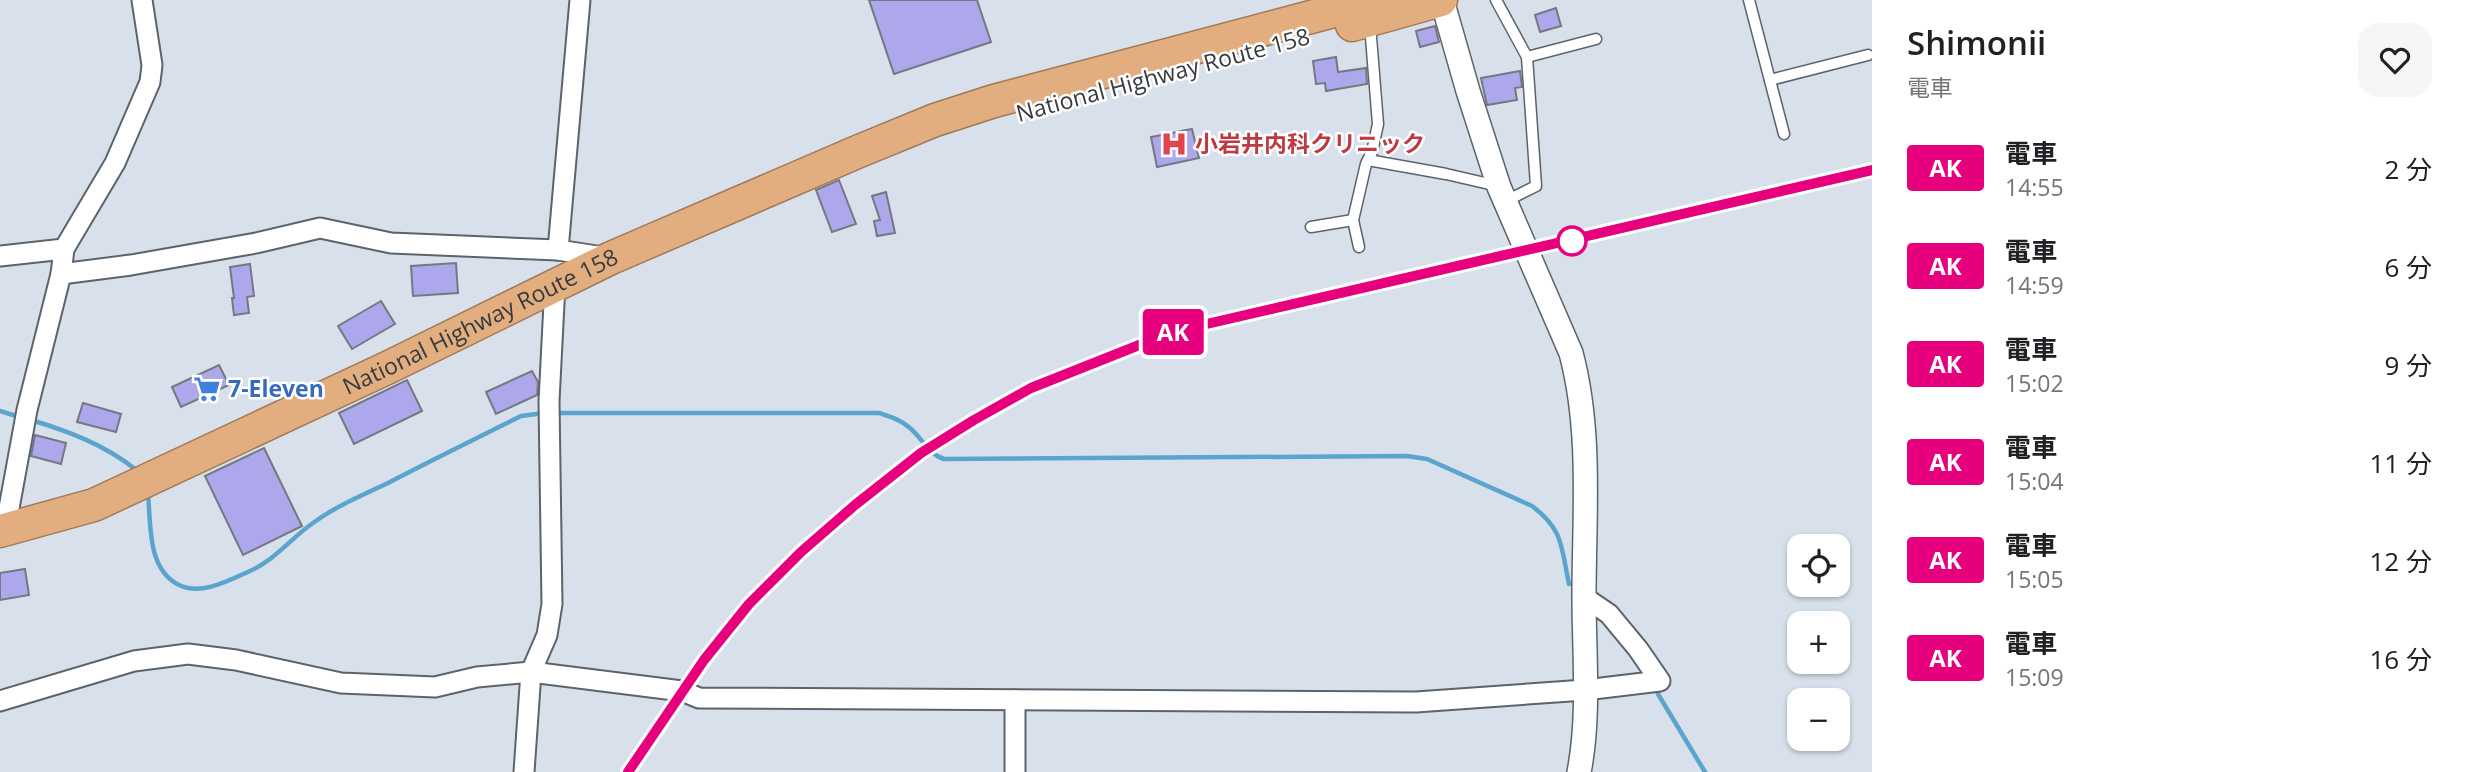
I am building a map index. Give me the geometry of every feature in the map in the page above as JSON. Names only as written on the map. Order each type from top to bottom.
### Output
[{"type":"highway","name":"National Highway Route 158","points":[[2,531],[94,505],[387,368],[611,258],[883,142],[1001,117],[1192,70],[1372,10],[1441,0]]},
{"type":"street","points":[[2,531],[26,417],[61,274],[64,249],[115,163],[150,82],[152,65],[142,0]]},
{"type":"street","points":[[558,250],[580,0]]},
{"type":"street","points":[[1441,0],[1502,194],[1571,353],[1578,382],[1584,442],[1585,690],[1579,772]]},
{"type":"street","points":[[61,274],[131,265],[256,243],[320,228],[391,243],[558,250],[611,258]]},
{"type":"street","points":[[0,256],[64,249]]},
{"type":"street","points":[[524,772],[531,672],[547,635],[552,604],[549,414],[555,284]]},
{"type":"street","points":[[0,701],[134,661],[188,654],[236,660],[275,670],[355,683],[435,687],[477,677],[531,672],[682,691],[699,698],[1416,702],[1585,690],[1660,681],[1639,649],[1609,614],[1584,597]]},
{"type":"street","points":[[1015,700],[1015,772]]},
{"type":"lane","points":[[1368,160],[1446,174],[1502,194],[1536,186],[1527,57],[1496,0]]},
{"type":"lane","points":[[1749,0],[1784,134]]},
{"type":"lane","points":[[1359,247],[1353,220],[1378,124],[1372,10]]},
{"type":"lane","points":[[1527,57],[1596,38]]},
{"type":"lane","points":[[1770,80],[1868,55]]},
{"type":"lane","points":[[1311,227],[1353,220]]},
{"type":"building","points":[[869,0],[977,0],[991,42],[894,74]]},
{"type":"building","points":[[1556,8],[1561,26],[1540,32],[1535,15]]},
{"type":"building","points":[[1435,26],[1439,42],[1420,47],[1416,31]]},
{"type":"building","points":[[1336,57],[1338,72],[1366,68],[1367,84],[1326,91],[1325,83],[1316,84],[1313,61]]},
{"type":"building","points":[[1520,71],[1522,87],[1515,88],[1517,100],[1487,105],[1481,78]]},
{"type":"building","points":[[1192,129],[1199,158],[1157,167],[1151,137]]},
{"type":"building","points":[[839,180],[856,224],[832,232],[816,190]]},
{"type":"building","points":[[886,192],[895,233],[877,236],[874,221],[880,220],[872,196]]},
{"type":"building","points":[[456,263],[458,293],[413,296],[411,266]]},
{"type":"building","points":[[250,264],[254,296],[247,297],[249,313],[234,315],[230,267]]},
{"type":"building","points":[[381,301],[395,324],[352,349],[338,326]]},
{"type":"building","points":[[219,365],[229,385],[181,407],[172,387]]},
{"type":"building","points":[[532,371],[538,382],[537,395],[496,414],[486,392]]},
{"type":"building","points":[[407,380],[422,411],[354,444],[339,413]]},
{"type":"building","points":[[83,403],[121,414],[116,432],[77,422]]},
{"type":"building","points":[[35,435],[66,443],[61,464],[31,456]]},
{"type":"building","points":[[264,448],[302,526],[243,555],[205,476]]},
{"type":"building","points":[[25,569],[29,595],[0,600],[0,573]]},
{"type":"waterway","points":[[0,411],[19,417]]},
{"type":"waterway","points":[[148,494],[153,545],[161,568],[179,585],[206,588],[259,566],[305,529],[340,506],[521,416],[544,413]]},
{"type":"waterway","points":[[553,413],[879,413],[907,425],[930,450],[944,459],[1407,456],[1427,459],[1532,506],[1556,531],[1569,584]]},
{"type":"waterway","points":[[31,420],[86,440],[135,469]]},
{"type":"waterway","points":[[1658,694],[1705,772]]},
{"type":"railway","points":[[628,772],[704,660],[749,604],[801,552],[921,453],[1031,388],[1172,332],[1872,170]]},
{"type":"train","name":"AK","points":[[628,772],[704,660],[749,604],[801,552],[921,453],[1031,388],[1172,332],[1872,170]]},
{"type":"place","name":"小岩井内科クリニック","points":[[1174,144]]},
{"type":"place","name":"7-Eleven","points":[[207,389]]}]
